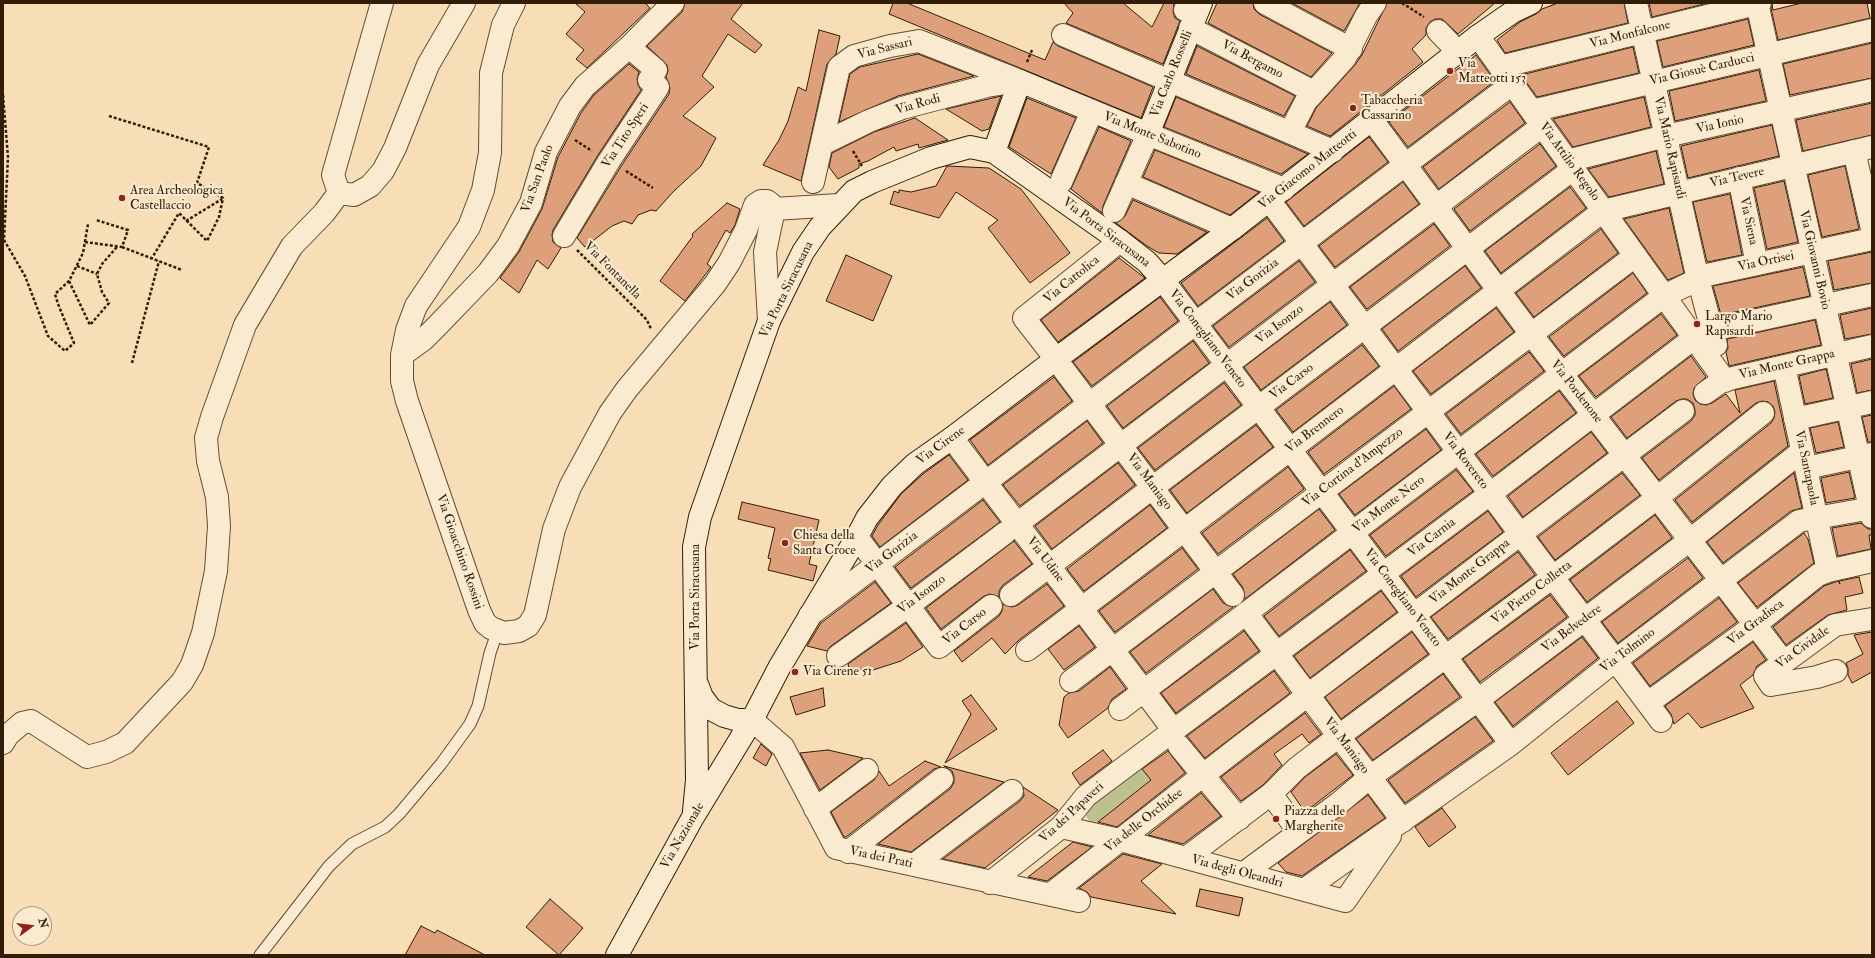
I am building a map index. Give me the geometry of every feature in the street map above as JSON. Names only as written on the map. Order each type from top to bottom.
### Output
[{"type":"street","points":[[339,193],[333,174],[382,3]]},
{"type":"street","name":"Via Gioacchino Rossini","points":[[498,630],[485,623],[479,610],[407,401],[402,380],[402,355],[407,330],[416,306],[468,227],[484,190],[490,153],[491,73],[503,25],[514,3]]},
{"type":"street","points":[[1265,3],[1350,49]]},
{"type":"street","points":[[1290,132],[1306,102],[1345,58],[1366,16],[1375,3]]},
{"type":"street","name":"Via Giacomo Matteotti","points":[[1163,280],[1333,151],[1478,36],[1514,11],[1531,3]]},
{"type":"street","name":"Via Mario Rapisardi","points":[[1636,3],[1678,191],[1701,275],[1704,335]]},
{"type":"street","name":"Via Monfalcone","points":[[1506,75],[1642,32],[1758,3]]},
{"type":"street","name":"Via Giovanni Bovio","points":[[1758,3],[1768,55],[1847,407],[1865,455],[1871,511]]},
{"type":"street","name":"Via San Paolo","points":[[402,355],[424,339],[488,273],[508,246],[531,203],[546,152],[570,106],[585,86],[629,47],[665,6]]},
{"type":"street","points":[[339,193],[354,195],[370,186],[383,171],[395,148],[428,65],[459,11]]},
{"type":"street","name":"Via Carlo Rosselli","points":[[1114,211],[1148,134],[1194,12]]},
{"type":"street","name":"Via Bergamo","points":[[1194,12],[1314,92]]},
{"type":"street","name":"Via Giosuè Carducci","points":[[1537,118],[1654,82],[1872,30]]},
{"type":"street","points":[[1438,31],[1458,52]]},
{"type":"street","points":[[1064,35],[1333,151]]},
{"type":"street","name":"Via Attilio Regolo","points":[[1478,36],[1635,256],[1660,295],[1704,335],[1725,381]]},
{"type":"street","name":"Via Sassari","points":[[813,182],[839,67],[854,56],[890,46],[919,41],[1020,81]]},
{"type":"street","name":"Via Tito Speri","points":[[564,236],[609,161],[658,87],[649,80],[656,70],[629,47]]},
{"type":"street","name":"Via Gorizia","points":[[994,476],[1302,244],[1405,164],[1506,75]]},
{"type":"street","points":[[994,152],[1020,81]]},
{"type":"street","name":"Via Monte Sabotino","points":[[1020,81],[1148,134],[1276,194]]},
{"type":"street","name":"Via Rodi","points":[[822,144],[902,108],[987,86],[1020,81]]},
{"type":"street","name":"Via Ionio","points":[[1570,165],[1666,136],[1872,90]]},
{"type":"street","points":[[1061,182],[1092,111]]},
{"type":"street","name":"Via Isonzo","points":[[838,656],[908,606],[1334,285],[1436,206],[1537,118]]},
{"type":"street","name":"Via Pordenone","points":[[1372,120],[1562,374],[1783,661]]},
{"type":"street","name":"Via Porta Siracusana","points":[[694,817],[697,780],[697,683],[694,547],[700,517],[770,321],[803,252],[820,227],[839,205],[854,191],[931,158],[970,147],[994,152],[1120,241],[1147,262],[1163,280]]},
{"type":"street","points":[[1863,149],[1872,229]]},
{"type":"street","name":"Via Tevere","points":[[1603,211],[1678,191],[1863,149]]},
{"type":"street","name":"Via Carso","points":[[1011,595],[1468,248],[1570,165]]},
{"type":"street","name":"Via Siena","points":[[1739,178],[1757,264]]},
{"type":"street","points":[[1126,183],[1232,229]]},
{"type":"street","points":[[3,743],[8,735],[22,723],[31,721],[87,757],[106,752],[125,743],[182,682],[192,666],[204,633],[216,571],[219,526],[217,497],[208,461],[206,438],[212,417],[245,325],[292,246],[324,213],[339,193]]},
{"type":"street","name":"Via Rovereto","points":[[1276,194],[1302,244],[1661,721]]},
{"type":"street","points":[[498,630],[504,633],[518,631],[528,626],[535,615],[554,529],[570,487],[610,413],[627,389],[715,284],[746,230],[755,205],[761,201],[767,201],[774,209],[765,252],[770,321]]},
{"type":"street","points":[[774,209],[839,205]]},
{"type":"street","name":"Via Brennero","points":[[1027,650],[1603,211]]},
{"type":"street","name":"Via Ortisei","points":[[1660,295],[1701,275],[1872,240]]},
{"type":"street","name":"Via Cattolica","points":[[1024,318],[1120,241]]},
{"type":"street","name":"Via Cortina d'Ampezzo","points":[[1071,681],[1635,256]]},
{"type":"street","name":"Via Conegliano Veneto","points":[[1163,280],[1511,744]]},
{"type":"street","name":"Via Cirene","points":[[779,668],[867,518],[892,486],[915,464],[1060,364],[1163,280]]},
{"type":"street","name":"Via Monte Nero","points":[[1120,710],[1141,686],[1246,613],[1353,533],[1562,374],[1660,295]]},
{"type":"street","points":[[1704,335],[1824,305],[1872,295]]},
{"type":"street","name":"Via Maniago","points":[[1024,318],[1234,595]]},
{"type":"street","name":"Via Carnia","points":[[1176,739],[1277,654],[1704,335]]},
{"type":"street","name":"Via Monte Grappa","points":[[1705,393],[1725,381],[1872,346]]},
{"type":"street","name":"Via Santapaola","points":[[1784,366],[1828,571]]},
{"type":"street","points":[[1795,419],[1872,402]]},
{"type":"street","name":"Via Monte Grappa","points":[[1238,748],[1683,410]]},
{"type":"street","name":"Via Pietro Colletta","points":[[1186,858],[1236,815],[1271,794],[1297,768],[1338,736],[1553,578],[1657,498],[1763,413]]},
{"type":"street","name":"Via Udine","points":[[952,438],[1011,528],[1049,566],[1141,686],[1176,739],[1203,775],[1236,815]]},
{"type":"street","name":"Via Belvedere","points":[[1244,873],[1339,803],[1370,777],[1478,700],[1690,540],[1804,460],[1865,455]]},
{"type":"street","name":"Via Gorizia","points":[[810,615],[975,490]]},
{"type":"street","name":"Via Tolmino","points":[[1400,823],[1511,744],[1616,660],[1799,521],[1871,511]]},
{"type":"street","points":[[857,537],[908,606]]},
{"type":"street","name":"Via Gradisca","points":[[1648,703],[1755,625],[1818,575],[1828,571],[1872,561]]},
{"type":"street","name":"Via Carso","points":[[908,606],[939,647],[991,606]]},
{"type":"street","name":"Via Maniago","points":[[1246,613],[1370,777],[1400,823]]},
{"type":"street","name":"Via Cividale","points":[[1836,671],[1817,677],[1771,685],[1765,676],[1783,661],[1835,625],[1872,618]]},
{"type":"street","name":"Via Nazionale","points":[[616,955],[694,817],[752,720],[779,668]]},
{"type":"street","points":[[697,683],[702,697],[712,708],[724,716],[738,720],[752,720]]},
{"type":"street","name":"Via dei Prati","points":[[752,720],[783,747],[836,848],[848,852],[914,865],[990,883],[1078,900]]},
{"type":"street","name":"Via dei Papaveri","points":[[990,883],[1061,827],[1086,796],[1176,739]]},
{"type":"street","name":"Via delle Orchidee","points":[[1051,894],[1238,748]]},
{"type":"street","points":[[815,809],[868,770]]},
{"type":"street","points":[[848,852],[942,778]]},
{"type":"street","points":[[914,865],[1012,791]]},
{"type":"street","points":[[1271,794],[1299,832]]},
{"type":"street","points":[[1304,890],[1400,823]]},
{"type":"street","name":"Via degli Oleandri","points":[[1061,827],[1120,840],[1345,901],[1400,823]]},
{"type":"lane","points":[[260,955],[330,866],[352,844],[385,827],[399,814],[441,764],[466,729],[478,706],[490,653],[498,630]]},
{"type":"path","points":[[1402,3],[1429,20],[1438,31]]},
{"type":"path","points":[[3,95],[8,158],[4,240],[25,276],[48,336],[65,351],[74,343],[55,294],[69,281],[77,266],[83,253],[88,224]]},
{"type":"path","points":[[109,116],[209,147],[197,183],[223,198]]},
{"type":"path","points":[[842,134],[872,182]]},
{"type":"path","points":[[186,220],[223,198]]},
{"type":"path","points":[[152,258],[179,214],[207,241],[220,217],[223,198]]},
{"type":"path","points":[[96,220],[128,230],[122,247]]},
{"type":"path","name":"Via Fontanella","points":[[564,236],[647,320],[654,334]]},
{"type":"path","points":[[85,242],[122,247],[182,270]]},
{"type":"path","points":[[69,281],[90,325],[110,303],[102,292],[97,274],[102,264],[117,247]]},
{"type":"path","points":[[132,363],[159,261]]},
{"type":"path","points":[[77,266],[97,274]]},
{"type":"green space","points":[[1139,765],[1151,780],[1092,827],[1085,813],[1087,803]]},
{"type":"building","points":[[575,3],[645,3],[650,8],[587,68],[576,59],[584,50],[566,34],[585,12]]},
{"type":"building","points":[[685,3],[743,3],[731,19],[762,45],[755,53],[728,34],[702,76],[714,87],[683,116],[716,138],[701,166],[673,192],[656,211],[651,210],[638,215],[632,224],[624,221],[612,226],[585,247],[577,238],[620,168],[669,94],[670,88],[666,77],[668,71],[667,65],[647,46],[682,12]]},
{"type":"building","points":[[893,3],[907,3],[1045,60],[1053,42],[1058,46],[1153,87],[1141,118],[889,14]]},
{"type":"building","points":[[1064,3],[1123,3],[1152,27],[1164,3],[1174,3],[1173,12],[1175,18],[1180,21],[1163,64],[1066,23],[1073,13]]},
{"type":"building","points":[[1217,3],[1253,3],[1254,9],[1259,14],[1332,53],[1311,77],[1208,23]]},
{"type":"building","points":[[1292,3],[1360,3],[1344,31]]},
{"type":"building","points":[[1387,3],[1495,3],[1458,34],[1442,19],[1435,19],[1430,22],[1426,28],[1426,35],[1412,49],[1423,62],[1330,136],[1307,126],[1316,108],[1362,55]]},
{"type":"building","points":[[1558,3],[1624,3],[1628,23],[1505,53],[1497,40],[1520,22],[1536,14],[1542,9]]},
{"type":"building","points":[[1649,3],[1708,3],[1652,17]]},
{"type":"building","points":[[1802,3],[1867,3],[1870,18],[1778,40],[1771,8],[1772,4],[1773,10]]},
{"type":"building","points":[[1748,19],[1754,45],[1663,67],[1657,41]]},
{"type":"building","points":[[819,30],[840,36],[836,54],[827,64],[801,181],[763,165],[779,140],[788,121],[798,87],[806,91]]},
{"type":"building","points":[[1872,43],[1872,78],[1790,95],[1783,64]]},
{"type":"building","points":[[1197,46],[1295,96],[1284,116],[1186,74]]},
{"type":"building","points":[[1633,47],[1639,73],[1537,97],[1521,75]]},
{"type":"building","points":[[918,54],[974,76],[898,96],[839,122],[850,74],[860,67]]},
{"type":"building","points":[[1476,55],[1495,81],[1408,147],[1389,122]]},
{"type":"building","points":[[629,64],[639,72],[637,79],[641,90],[598,155],[553,230],[553,242],[561,248],[548,269],[537,260],[519,293],[500,278],[519,252],[542,209],[558,157],[581,113],[594,95]]},
{"type":"building","points":[[1759,70],[1766,101],[1675,121],[1669,91]]},
{"type":"building","points":[[1001,96],[989,129],[982,131],[946,109]]},
{"type":"building","points":[[1176,97],[1308,154],[1281,174],[1164,127]]},
{"type":"building","points":[[1644,97],[1651,127],[1573,147],[1553,119]]},
{"type":"building","points":[[1027,98],[1076,118],[1051,174],[1009,147]]},
{"type":"building","points":[[1510,102],[1525,123],[1439,189],[1423,167]]},
{"type":"building","points":[[1872,103],[1872,135],[1803,151],[1796,120]]},
{"type":"building","points":[[915,118],[948,140],[919,148],[918,144],[896,151],[894,147],[868,161],[859,164],[859,168],[838,179],[829,167],[832,153],[874,132]]},
{"type":"building","points":[[1772,125],[1779,156],[1688,178],[1681,146]]},
{"type":"building","points":[[1099,127],[1131,141],[1103,206],[1102,213],[1071,189]]},
{"type":"building","points":[[1369,137],[1388,162],[1304,226],[1286,202]]},
{"type":"building","points":[[1540,144],[1556,166],[1470,231],[1454,209]]},
{"type":"building","points":[[1155,150],[1259,192],[1230,215],[1143,177]]},
{"type":"building","points":[[1656,151],[1664,184],[1609,197],[1588,169]]},
{"type":"building","points":[[947,166],[989,168],[1021,189],[1070,253],[1030,283],[988,228],[998,220],[956,192],[939,218],[890,204],[894,191],[899,193],[899,190],[911,192],[936,186]]},
{"type":"building","points":[[1845,166],[1859,229],[1822,237],[1808,175]]},
{"type":"building","points":[[1784,181],[1798,242],[1767,249],[1754,188]]},
{"type":"building","points":[[1403,182],[1419,204],[1335,267],[1319,246]]},
{"type":"building","points":[[1570,187],[1586,208],[1501,273],[1485,251]]},
{"type":"building","points":[[1730,194],[1742,255],[1707,262],[1693,202]]},
{"type":"building","points":[[1133,200],[1207,232],[1177,254],[1159,253],[1116,223],[1125,216]]},
{"type":"building","points":[[727,203],[740,209],[735,225],[730,233],[726,230],[707,264],[711,267],[685,301],[660,281],[693,236],[692,234]]},
{"type":"building","points":[[1669,208],[1684,273],[1668,280],[1624,219]]},
{"type":"building","points":[[1267,218],[1284,241],[1198,306],[1181,283]]},
{"type":"building","points":[[1434,224],[1450,246],[1367,309],[1350,287]]},
{"type":"building","points":[[1601,229],[1618,253],[1534,317],[1516,293]]},
{"type":"building","points":[[1872,252],[1872,283],[1834,290],[1828,261]]},
{"type":"building","points":[[846,255],[892,276],[873,321],[826,301]]},
{"type":"building","points":[[1119,258],[1145,278],[1058,342],[1041,320]]},
{"type":"building","points":[[1299,261],[1315,282],[1229,347],[1213,326]]},
{"type":"building","points":[[1465,266],[1481,288],[1398,351],[1382,329]]},
{"type":"building","points":[[1803,267],[1810,296],[1721,315],[1713,286]]},
{"type":"building","points":[[1633,273],[1647,293],[1564,356],[1549,337]]},
{"type":"building","points":[[1160,297],[1178,321],[1092,386],[1073,362]]},
{"type":"building","points":[[1330,302],[1347,325],[1261,390],[1244,367]]},
{"type":"building","points":[[1496,308],[1514,332],[1431,394],[1413,371]]},
{"type":"building","points":[[1872,308],[1872,334],[1845,339],[1840,315]]},
{"type":"building","points":[[1661,314],[1677,335],[1596,397],[1579,376]]},
{"type":"building","points":[[1815,320],[1821,345],[1729,366],[1726,352],[1728,348],[1727,339]]},
{"type":"building","points":[[1193,341],[1209,363],[1123,428],[1107,406]]},
{"type":"building","points":[[1362,345],[1379,366],[1293,432],[1276,410]]},
{"type":"building","points":[[1529,352],[1544,371],[1461,434],[1446,414]]},
{"type":"building","points":[[1691,356],[1706,377],[1694,388],[1693,394],[1695,400],[1700,404],[1706,405],[1712,403],[1726,394],[1740,413],[1735,390],[1774,381],[1788,446],[1692,522],[1675,500],[1771,423],[1775,412],[1773,406],[1768,402],[1762,401],[1756,403],[1659,480],[1642,458],[1691,421],[1695,415],[1693,403],[1687,399],[1676,401],[1627,438],[1611,417]]},
{"type":"building","points":[[1872,359],[1872,390],[1857,393],[1851,364]]},
{"type":"building","points":[[1826,369],[1833,398],[1805,404],[1799,376]]},
{"type":"building","points":[[1054,377],[1072,401],[988,465],[970,440]]},
{"type":"building","points":[[1224,383],[1241,405],[1155,470],[1138,448]]},
{"type":"building","points":[[1394,386],[1411,409],[1324,474],[1308,452]]},
{"type":"building","points":[[1559,391],[1576,413],[1493,476],[1476,454]]},
{"type":"building","points":[[1872,415],[1872,442],[1868,442],[1862,417]]},
{"type":"building","points":[[1087,421],[1103,443],[1020,506],[1003,485]]},
{"type":"building","points":[[1838,422],[1844,447],[1816,453],[1810,428]]},
{"type":"building","points":[[1256,425],[1273,447],[1187,513],[1170,490]]},
{"type":"building","points":[[1426,429],[1441,450],[1355,515],[1339,494]]},
{"type":"building","points":[[1591,432],[1607,453],[1523,517],[1508,496]]},
{"type":"building","points":[[949,455],[968,480],[880,547],[872,536],[878,525],[901,494],[923,474]]},
{"type":"building","points":[[1118,463],[1135,485],[1052,549],[1035,526]]},
{"type":"building","points":[[1288,467],[1304,489],[1218,554],[1202,533]]},
{"type":"building","points":[[1456,470],[1473,491],[1386,556],[1370,535]]},
{"type":"building","points":[[1849,472],[1855,498],[1826,503],[1821,478]]},
{"type":"building","points":[[1622,473],[1640,495],[1555,560],[1538,537]]},
{"type":"building","points":[[1794,473],[1802,508],[1791,511],[1723,563],[1707,542]]},
{"type":"building","points":[[983,500],[1000,522],[911,588],[895,567]]},
{"type":"building","points":[[742,502],[819,520],[809,564],[817,566],[813,581],[768,570],[771,559],[768,558],[775,528],[738,519]]},
{"type":"building","points":[[1150,505],[1167,528],[1084,591],[1067,569]]},
{"type":"building","points":[[1319,509],[1335,530],[1245,599],[1243,588],[1233,574]]},
{"type":"building","points":[[1488,511],[1503,532],[1416,597],[1401,576]]},
{"type":"building","points":[[1655,515],[1672,538],[1587,602],[1570,580]]},
{"type":"building","points":[[1861,523],[1868,529],[1872,529],[1872,535],[1869,535],[1871,549],[1838,556],[1832,528]]},
{"type":"building","points":[[1804,533],[1808,539],[1814,563],[1757,607],[1738,583]]},
{"type":"building","points":[[1014,541],[1032,564],[1003,585],[999,591],[999,597],[990,594],[984,596],[941,629],[926,608]]},
{"type":"building","points":[[1182,548],[1198,569],[1115,632],[1099,611]]},
{"type":"building","points":[[1350,550],[1366,571],[1279,636],[1264,616]]},
{"type":"building","points":[[1518,552],[1535,575],[1448,639],[1431,617]]},
{"type":"building","points":[[1688,558],[1703,578],[1618,643],[1602,622]]},
{"type":"building","points":[[1859,577],[1863,593],[1845,597],[1847,610],[1828,615],[1786,645],[1773,627],[1824,586],[1838,581],[1840,584],[1839,581]]},
{"type":"building","points":[[875,582],[891,603],[831,646],[827,651],[807,646],[821,623]]},
{"type":"building","points":[[1047,584],[1064,606],[1019,640],[1005,654],[992,638],[962,662],[954,651],[999,616],[1002,611],[1003,604],[1012,607],[1018,605]]},
{"type":"building","points":[[1213,589],[1223,603],[1233,607],[1146,673],[1130,652]]},
{"type":"building","points":[[1381,591],[1397,612],[1310,678],[1294,656]]},
{"type":"building","points":[[1550,595],[1567,617],[1480,682],[1463,659]]},
{"type":"building","points":[[1719,598],[1737,622],[1650,686],[1633,663]]},
{"type":"building","points":[[906,623],[923,647],[901,661],[870,671],[869,667],[850,673],[848,664]]},
{"type":"building","points":[[1079,626],[1095,647],[1064,670],[1048,649]]},
{"type":"building","points":[[1244,631],[1259,651],[1176,713],[1161,693]]},
{"type":"building","points":[[1412,632],[1428,654],[1341,719],[1325,697]]},
{"type":"building","points":[[1872,632],[1872,672],[1852,683],[1848,675],[1846,663],[1863,654],[1854,635]]},
{"type":"building","points":[[1582,637],[1598,658],[1513,726],[1495,702]]},
{"type":"building","points":[[1753,642],[1766,660],[1757,666],[1753,675],[1740,685],[1754,708],[1701,728],[1688,713],[1674,724],[1671,714],[1665,706]]},
{"type":"building","points":[[1110,667],[1126,689],[1112,699],[1108,708],[1068,738],[1059,725],[1064,697],[1069,693],[1079,691]]},
{"type":"building","points":[[1274,671],[1290,693],[1205,758],[1187,736]]},
{"type":"building","points":[[1443,674],[1460,697],[1373,760],[1356,739]]},
{"type":"building","points":[[823,688],[825,706],[796,715],[790,697]]},
{"type":"building","points":[[971,695],[997,729],[945,763],[971,714],[962,701]]},
{"type":"building","points":[[1617,701],[1634,723],[1568,775],[1551,753]]},
{"type":"building","points":[[1305,713],[1321,734],[1309,743],[1302,734],[1274,754],[1282,765],[1263,785],[1241,801],[1221,777]]},
{"type":"building","points":[[1475,717],[1493,741],[1405,803],[1388,780]]},
{"type":"building","points":[[761,744],[772,754],[766,766],[753,758]]},
{"type":"building","points":[[828,750],[863,758],[820,790],[800,753]]},
{"type":"building","points":[[1103,750],[1112,761],[1080,785],[1072,773]]},
{"type":"building","points":[[1168,751],[1185,773],[1117,827],[1098,822],[1151,780],[1142,769]]},
{"type":"building","points":[[1336,754],[1353,775],[1305,812],[1291,792],[1305,777]]},
{"type":"building","points":[[925,761],[941,767],[934,769],[846,837],[844,837],[831,812],[874,780],[879,771],[889,786]]},
{"type":"building","points":[[944,766],[1004,782],[911,852],[878,844],[950,789],[954,783],[954,777],[952,771]]},
{"type":"building","points":[[1023,787],[1058,810],[985,868],[943,859],[1020,801],[1024,796]]},
{"type":"building","points":[[1201,793],[1221,816],[1183,844],[1148,835]]},
{"type":"building","points":[[1368,795],[1385,818],[1302,876],[1286,872],[1278,863]]},
{"type":"building","points":[[1442,808],[1456,827],[1429,847],[1415,827]]},
{"type":"building","points":[[1073,842],[1092,847],[1047,881],[1028,877]]},
{"type":"building","points":[[1123,854],[1162,864],[1141,881],[1176,914],[1091,897],[1087,892],[1079,888]]},
{"type":"building","points":[[1200,889],[1243,898],[1239,916],[1196,906]]},
{"type":"building","points":[[550,899],[583,928],[559,955],[526,927]]},
{"type":"building","points":[[421,926],[435,933],[437,930],[485,955],[405,955]]},
{"type":"place","name":"Via Matteotti 153","points":[[1450,71]]},
{"type":"place","name":"Tabaccheria Cassarino","points":[[1353,108]]},
{"type":"place","name":"Area Archeologica Castellaccio","points":[[122,198]]},
{"type":"place","name":"Largo Mario Rapisardi","points":[[1697,324]]},
{"type":"place","name":"Chiesa della Santa Croce","points":[[785,543]]},
{"type":"place","name":"Via Cirene 51","points":[[795,672]]},
{"type":"place","name":"Piazza delle Margherite","points":[[1276,819]]}]
